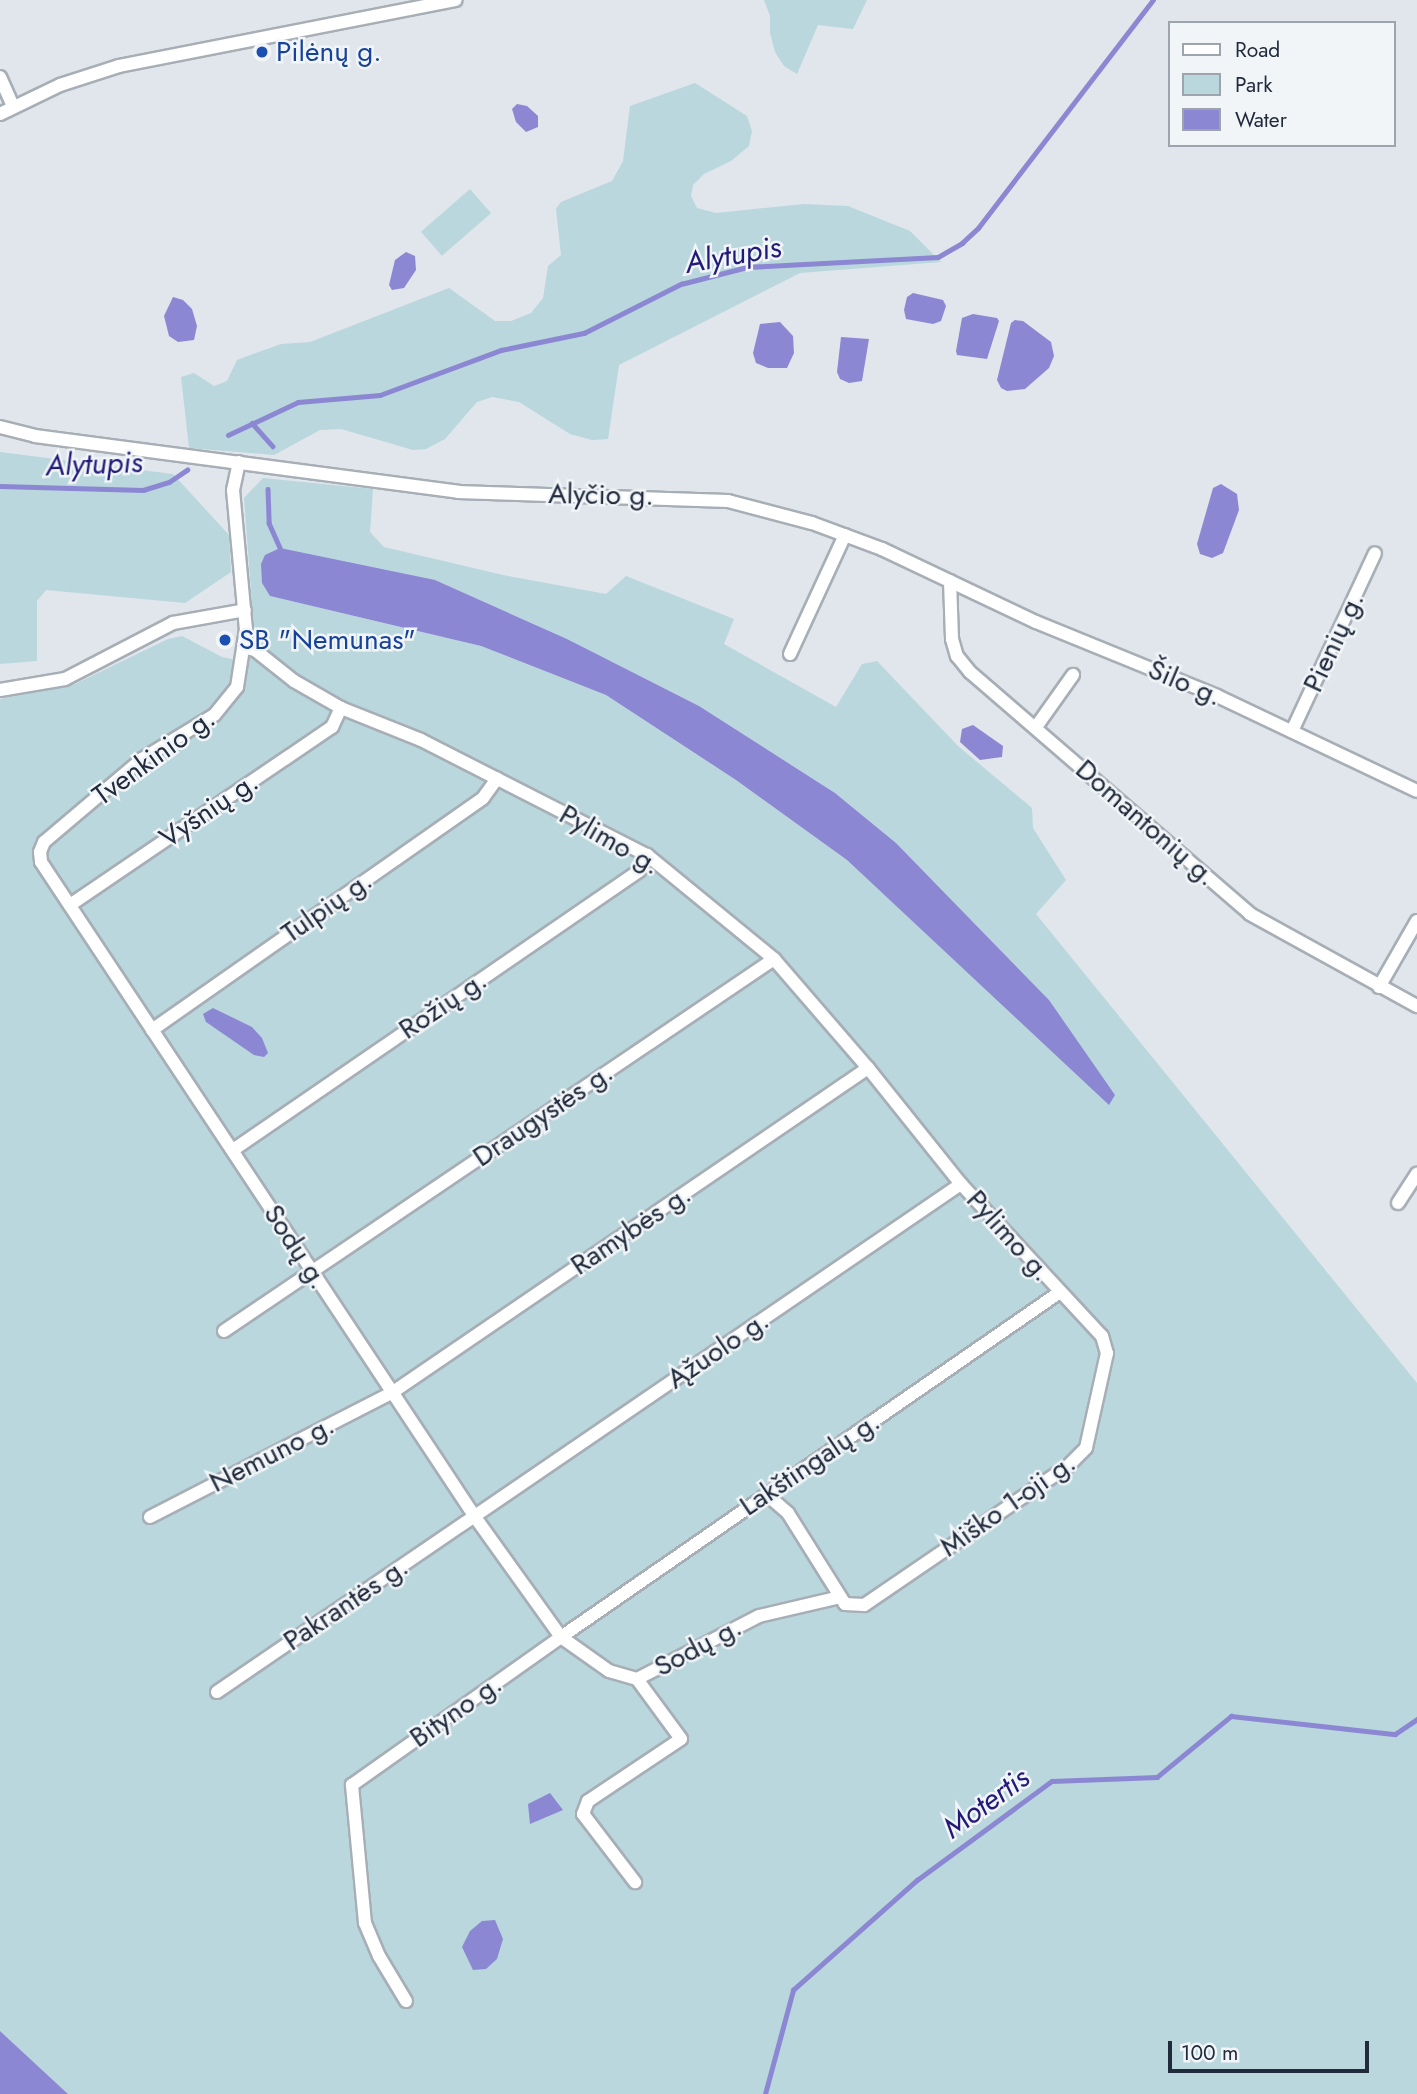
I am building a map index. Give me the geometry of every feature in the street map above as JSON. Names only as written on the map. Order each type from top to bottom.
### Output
[{"type":"street","points":[[0,114],[60,85],[138,61],[456,0]]},
{"type":"street","points":[[0,77],[13,106]]},
{"type":"street","name":"Alyčio g.","points":[[0,427],[34,436],[458,492],[729,501],[812,523],[950,581]]},
{"type":"street","points":[[239,462],[233,490],[245,610],[246,648]]},
{"type":"street","points":[[790,654],[845,535]]},
{"type":"street","name":"Pienių g.","points":[[1292,731],[1375,553]]},
{"type":"street","name":"Domantonių g.","points":[[950,581],[952,639],[957,656],[970,672],[1037,727],[1250,914],[1417,1006]]},
{"type":"street","name":"Šilo g.","points":[[950,581],[1036,622],[1292,731],[1417,791]]},
{"type":"street","points":[[0,690],[65,679],[173,623],[245,610]]},
{"type":"street","name":"Pylimo g.","points":[[246,648],[255,650],[294,681],[341,708],[421,740],[647,855],[774,959],[868,1068],[961,1184],[1060,1292]]},
{"type":"street","name":"Tvenkinio g.","points":[[40,852],[44,842],[142,759],[214,715],[228,702],[237,687],[246,648]]},
{"type":"street","points":[[1037,727],[1073,675]]},
{"type":"street","name":"Vyšnių g.","points":[[70,905],[332,727],[341,708]]},
{"type":"street","name":"Tulpių g.","points":[[152,1030],[483,798],[497,779]]},
{"type":"street","name":"Sodų g.","points":[[40,852],[41,862],[312,1272],[475,1517],[561,1637],[609,1671],[637,1679],[759,1615],[840,1597]]},
{"type":"street","name":"Rožių g.","points":[[233,1150],[639,871],[647,855]]},
{"type":"street","points":[[1379,987],[1417,920]]},
{"type":"street","name":"Draugystės g.","points":[[224,1331],[774,959]]},
{"type":"street","name":"Ramybės g.","points":[[393,1392],[868,1068]]},
{"type":"street","points":[[1398,1203],[1417,1174]]},
{"type":"street","name":"Ąžuolo g.","points":[[475,1517],[961,1184]]},
{"type":"street","name":"Lakštingalų g.","points":[[561,1637],[1060,1292]]},
{"type":"street","name":"Miško 1-oji g.","points":[[840,1597],[850,1606],[864,1605],[1068,1466],[1086,1448],[1107,1353],[1102,1336],[1060,1292]]},
{"type":"street","name":"Nemuno g.","points":[[150,1517],[393,1392]]},
{"type":"street","points":[[766,1494],[788,1513],[840,1597]]},
{"type":"street","name":"Pakrantės g.","points":[[217,1692],[475,1517]]},
{"type":"street","name":"Bityno g.","points":[[406,2001],[379,1956],[365,1923],[352,1785],[561,1637]]},
{"type":"street","points":[[635,1882],[583,1814],[587,1801],[681,1739],[637,1679]]},
{"type":"green space","points":[[764,0],[867,0],[853,29],[818,25],[797,74],[784,66],[775,52],[770,33],[770,16]]},
{"type":"green space","points":[[695,83],[747,116],[752,131],[749,146],[731,161],[704,174],[693,185],[691,196],[697,208],[716,213],[804,204],[848,206],[910,231],[941,262],[800,273],[619,365],[608,439],[592,440],[570,434],[519,402],[492,397],[477,402],[445,439],[426,449],[413,450],[341,429],[320,430],[274,455],[189,448],[181,377],[194,373],[214,386],[227,381],[237,360],[281,344],[310,342],[449,288],[495,321],[511,321],[531,313],[543,298],[548,266],[561,255],[556,209],[561,202],[612,181],[623,161],[630,106]]},
{"type":"green space","points":[[470,189],[491,213],[442,256],[421,232]]},
{"type":"green space","points":[[0,452],[173,474],[229,535],[231,572],[185,603],[46,590],[37,601],[37,661],[0,664]]},
{"type":"green space","points":[[263,478],[373,489],[370,532],[384,547],[503,575],[606,594],[626,576],[734,619],[724,644],[836,707],[862,664],[877,661],[958,746],[1032,808],[1033,828],[1066,880],[1036,914],[1417,1383],[1417,2094],[68,2094],[0,2031],[0,699],[75,684],[168,639],[182,636],[222,657],[237,660],[259,639],[254,630],[244,498]],"holes":[[[435,580],[567,639],[699,706],[835,793],[896,843],[1049,1000],[1110,1104],[847,860],[736,780],[606,695],[481,646],[270,596]]]},
{"type":"water","points":[[517,104],[527,106],[538,116],[538,127],[526,132],[516,122],[512,109]]},
{"type":"water","points":[[406,252],[415,256],[416,270],[404,288],[392,290],[389,285],[395,260]]},
{"type":"water","points":[[913,293],[943,300],[946,306],[941,321],[933,324],[906,319],[904,310],[907,297]]},
{"type":"water","points":[[173,297],[183,300],[192,309],[197,326],[194,340],[178,342],[169,336],[164,316]]},
{"type":"water","points":[[973,314],[997,318],[999,321],[987,359],[957,355],[962,318]]},
{"type":"water","points":[[1015,320],[1023,321],[1051,342],[1054,356],[1049,368],[1025,389],[1007,391],[1001,388],[997,380],[1011,323]]},
{"type":"water","points":[[780,322],[793,336],[794,353],[787,368],[768,368],[756,363],[753,353],[760,324]]},
{"type":"water","points":[[841,337],[869,339],[862,381],[849,383],[840,379],[837,372]]},
{"type":"water","points":[[1221,484],[1237,494],[1239,510],[1223,553],[1212,558],[1200,554],[1197,544],[1213,488]]},
{"type":"water","points":[[280,548],[435,580],[567,639],[699,706],[835,793],[896,843],[1049,1000],[1115,1095],[1109,1105],[847,860],[736,780],[606,695],[481,646],[270,596],[262,583],[261,564],[265,555]]},
{"type":"water","points":[[973,725],[1003,746],[1002,757],[980,760],[960,742],[962,729]]},
{"type":"water","points":[[213,1008],[252,1027],[262,1038],[268,1053],[264,1057],[254,1055],[206,1022],[203,1014]]},
{"type":"water","points":[[550,1793],[563,1810],[530,1824],[528,1804]]},
{"type":"water","points":[[495,1920],[503,1939],[497,1959],[486,1969],[473,1970],[462,1947],[470,1931],[482,1921]]},
{"type":"water","points":[[0,2031],[68,2094],[0,2094]]},
{"type":"waterway","name":"Alytupis","points":[[228,435],[298,402],[380,395],[501,350],[584,333],[681,284],[747,267],[938,257],[962,243],[978,228],[1153,0]]},
{"type":"waterway","points":[[252,423],[273,446]]},
{"type":"waterway","name":"Alytupis","points":[[0,486],[143,490],[169,482],[187,470]]},
{"type":"waterway","points":[[268,489],[269,523],[280,548]]},
{"type":"waterway","name":"Motertis","points":[[765,2094],[793,1990],[917,1880],[1052,1781],[1157,1777],[1231,1716],[1395,1734],[1417,1719]]},
{"type":"place","name":"Pilėnų g.","points":[[262,52]]},
{"type":"place","name":"SB \"Nemunas\"","points":[[225,640]]}]
